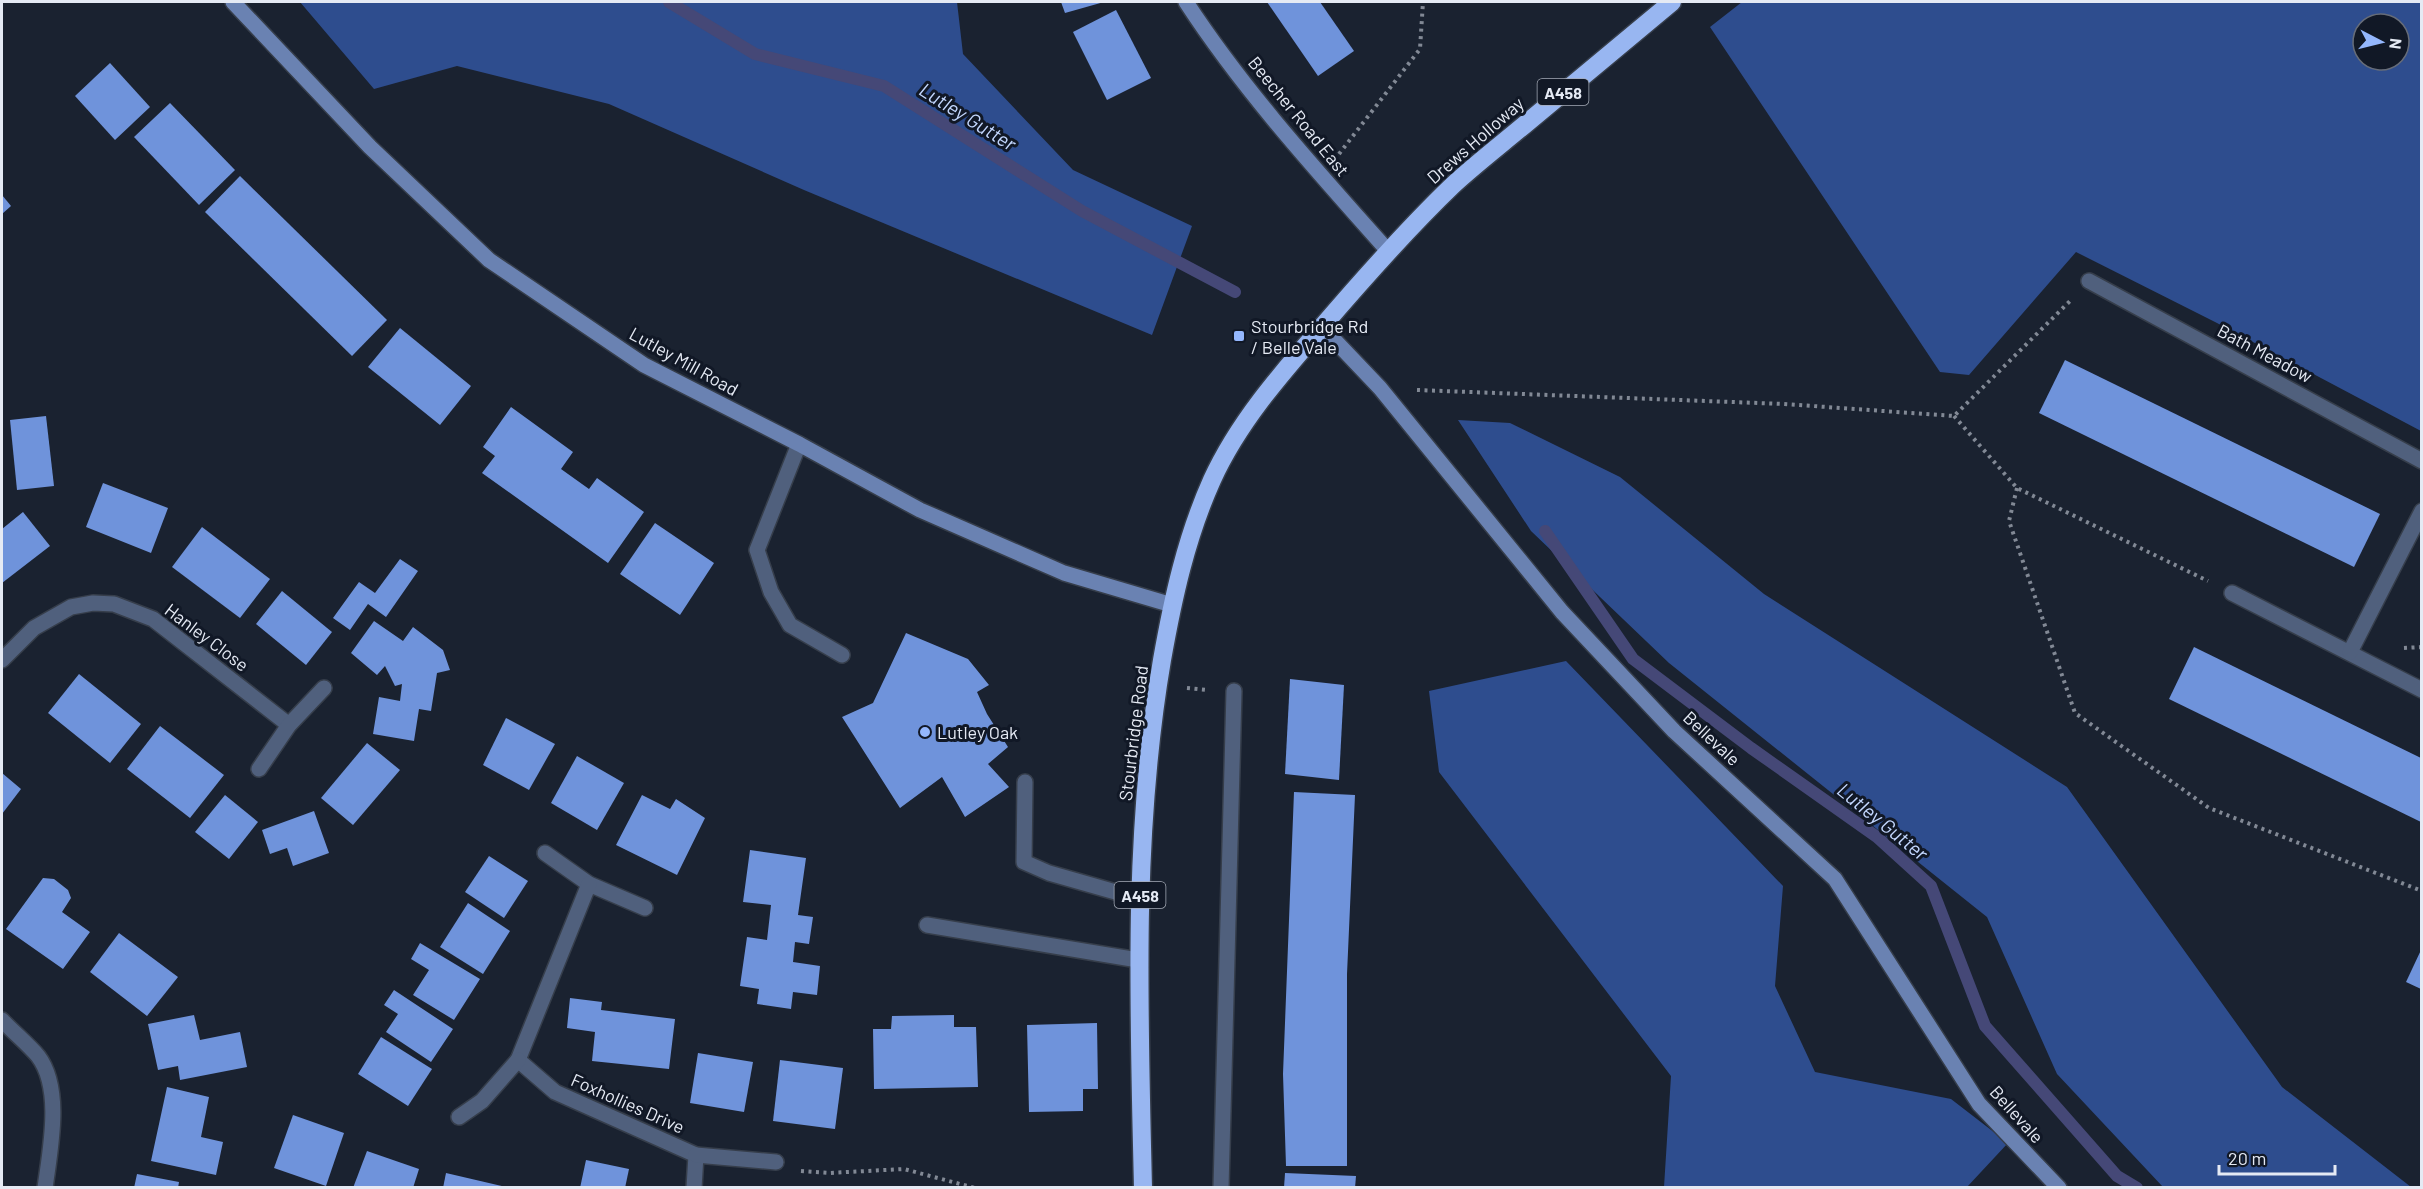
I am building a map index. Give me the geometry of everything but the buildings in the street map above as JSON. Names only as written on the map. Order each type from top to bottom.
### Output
[{"type":"highway","name":"Drews Holloway","points":[[1322,327],[1388,251],[1455,183],[1672,2]]},
{"type":"highway","name":"Stourbridge Road","points":[[1143,1188],[1138,960],[1141,849],[1151,737],[1172,605],[1195,519],[1225,455],[1275,381],[1322,327]]},
{"type":"street","name":"Lutley Mill Road","points":[[233,2],[370,147],[489,260],[644,365],[800,444],[920,510],[1064,573],[1172,605]]},
{"type":"street","name":"Beecher Road East","points":[[1186,2],[1212,42],[1322,176],[1388,251]]},
{"type":"street","name":"Bath Meadow","points":[[2089,281],[2421,461]]},
{"type":"street","name":"Bellevale","points":[[1322,327],[1380,388],[1562,612],[1674,731],[1835,879],[1979,1104],[2059,1188]]},
{"type":"street","points":[[800,444],[757,550],[771,592],[790,625],[842,655]]},
{"type":"street","points":[[2350,652],[2421,511]]},
{"type":"street","points":[[2232,593],[2421,690]]},
{"type":"street","name":"Hanley Close","points":[[2,660],[34,628],[72,607],[93,603],[114,604],[153,619],[289,725]]},
{"type":"street","points":[[259,769],[289,725],[324,688]]},
{"type":"street","points":[[1221,1188],[1234,691]]},
{"type":"street","points":[[1025,782],[1024,862],[1049,873],[1140,899]]},
{"type":"street","points":[[545,853],[589,884],[645,908]]},
{"type":"street","points":[[459,1117],[482,1101],[518,1060],[589,884]]},
{"type":"street","points":[[927,925],[1138,960]]},
{"type":"street","points":[[2,1020],[39,1058],[51,1088],[53,1110],[45,1188]]},
{"type":"street","name":"Foxhollies Drive","points":[[518,1060],[555,1092],[696,1155],[776,1162]]},
{"type":"street","name":"Foxhollies Drive","points":[[694,1188],[696,1155]]},
{"type":"path","points":[[1322,176],[1420,49],[1423,2]]},
{"type":"path","points":[[1954,416],[2089,281]]},
{"type":"path","points":[[1380,388],[1784,404],[1954,416],[2017,488],[2232,593]]},
{"type":"path","points":[[2017,488],[2009,521],[2075,713],[2209,808],[2421,891]]},
{"type":"path","points":[[1190,688],[1206,690]]},
{"type":"path","points":[[776,1162],[794,1170],[829,1173],[904,1169],[975,1188]]},
{"type":"shaded area","points":[[300,2],[957,2],[963,54],[1073,170],[1192,226],[1152,335],[804,190],[609,104],[457,66],[374,89]]},
{"type":"shaded area","points":[[1742,2],[2421,2],[2421,431],[2217,323],[2076,252],[1969,375],[1940,372],[1710,27]]},
{"type":"shaded area","points":[[1458,420],[1510,423],[1620,477],[1764,594],[2067,787],[2282,1087],[2411,1187],[2163,1187],[2057,1074],[1987,917],[1669,663],[1531,531]]},
{"type":"shaded area","points":[[1566,661],[1783,886],[1775,986],[1815,1072],[1951,1099],[2008,1143],[1967,1187],[1664,1187],[1671,1076],[1439,772],[1429,691]]},
{"type":"waterway","name":"Lutley Gutter","points":[[669,2],[755,54],[884,86],[1082,211],[1235,292]]},
{"type":"waterway","name":"Lutley Gutter","points":[[1545,531],[1633,659],[1751,748],[1877,837],[1931,886],[1985,1026],[2117,1176],[2137,1188]]},
{"type":"place","name":"Stourbridge Rd / Belle Vale","points":[[1239,336]]},
{"type":"place","name":"Lutley Oak","points":[[925,732]]}]
